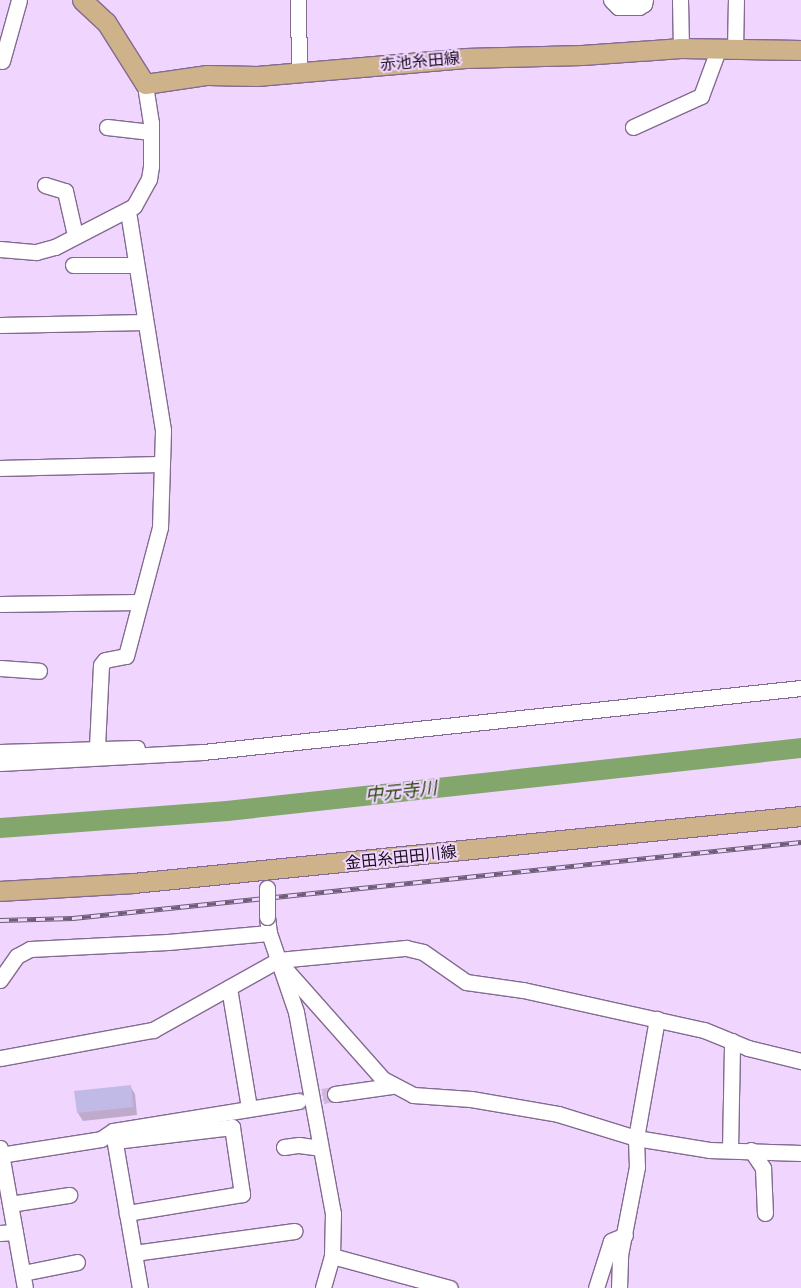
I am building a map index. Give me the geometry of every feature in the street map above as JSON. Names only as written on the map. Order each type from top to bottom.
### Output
[{"type":"main road","points":[[82,0],[106,22],[145,84]]},
{"type":"main road","name":"赤池糸田線","points":[[145,84],[207,75],[257,76],[465,58],[582,55],[681,48],[801,50]]},
{"type":"main road","name":"金田糸田田川線","points":[[0,891],[133,884],[267,880],[801,816]]},
{"type":"street","points":[[2,61],[20,0]]},
{"type":"street","points":[[298,0],[299,72]]},
{"type":"street","points":[[611,0],[618,7],[639,7],[644,4],[644,0]]},
{"type":"street","points":[[680,0],[681,48]]},
{"type":"street","points":[[633,127],[701,96],[727,50],[736,0]]},
{"type":"street","points":[[0,249],[36,252],[55,247],[75,234],[128,212],[148,179],[151,132],[145,84]]},
{"type":"street","points":[[107,127],[151,132]]},
{"type":"street","points":[[45,186],[65,191],[75,234]]},
{"type":"street","points":[[97,747],[101,664],[105,660],[126,656],[160,527],[162,430],[128,212]]},
{"type":"street","points":[[73,265],[136,265]]},
{"type":"street","points":[[0,325],[145,322]]},
{"type":"street","points":[[0,468],[162,464]]},
{"type":"street","points":[[0,604],[139,602]]},
{"type":"street","points":[[0,668],[39,671]]},
{"type":"street","points":[[0,763],[168,755],[801,688]]},
{"type":"street","points":[[0,752],[97,747],[163,749],[168,755]]},
{"type":"street","points":[[267,880],[269,933],[296,1012],[333,1214],[332,1256],[323,1288]]},
{"type":"street","points":[[0,980],[17,956],[30,949],[168,942],[269,933]]},
{"type":"street","points":[[0,1058],[153,1030],[279,962],[406,948],[423,952],[466,982],[523,990],[704,1030],[732,1041],[801,1061]]},
{"type":"street","points":[[279,962],[392,1086],[414,1095],[470,1099],[558,1114],[636,1138],[709,1150],[801,1152]]},
{"type":"street","points":[[229,988],[249,1108]]},
{"type":"street","points":[[619,1288],[620,1255],[637,1167],[636,1138],[657,1019]]},
{"type":"street","points":[[730,1150],[732,1041]]},
{"type":"street","points":[[335,1094],[392,1086]]},
{"type":"street","points":[[77,1262],[24,1281],[0,1153],[101,1139],[249,1108],[299,1101]]},
{"type":"street","points":[[114,1136],[232,1127],[242,1194],[126,1213]]},
{"type":"street","points":[[114,1136],[140,1288]]},
{"type":"street","points":[[284,1148],[300,1144],[320,1148]]},
{"type":"street","points":[[752,1150],[763,1168],[765,1212]]},
{"type":"street","points":[[10,1204],[69,1195]]},
{"type":"street","points":[[134,1253],[294,1231]]},
{"type":"street","points":[[0,1233],[16,1232]]},
{"type":"street","points":[[596,1288],[611,1241],[625,1235]]},
{"type":"street","points":[[332,1256],[450,1288]]},
{"type":"building","points":[[131,1085],[133,1107],[77,1113],[74,1091]]},
{"type":"waterway","name":"中元寺川","points":[[0,828],[227,811],[801,748]]},
{"type":"tunnel","points":[[300,1100],[335,1094]]},
{"type":"railway","points":[[0,920],[73,918],[801,842]]}]
